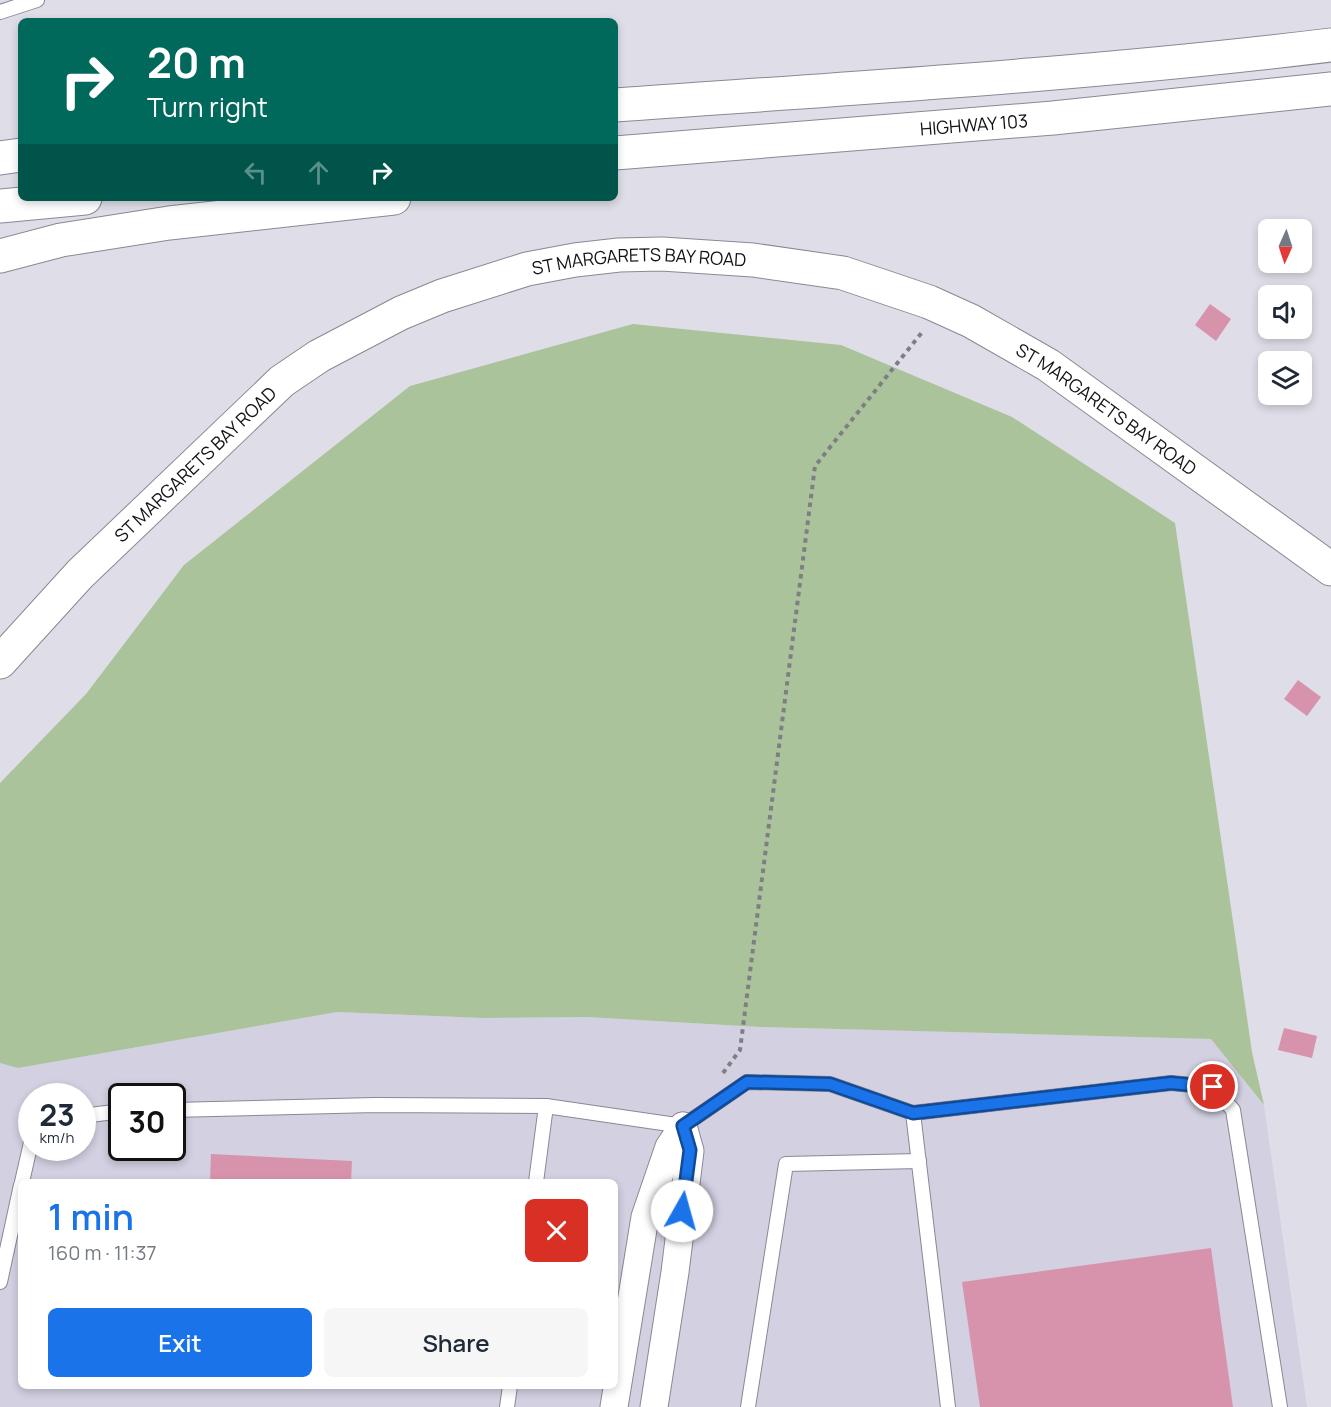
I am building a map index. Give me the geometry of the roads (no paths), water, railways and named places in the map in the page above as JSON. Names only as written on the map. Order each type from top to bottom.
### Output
[{"type":"main road","points":[[618,105],[1079,70],[1259,54],[1331,45]]},
{"type":"main road","name":"HIGHWAY 103","points":[[618,153],[1012,121],[1331,89]]},
{"type":"main road","points":[[618,174],[975,135],[1012,121]]},
{"type":"main road","points":[[0,140],[18,139]]},
{"type":"main road","points":[[0,158],[18,155]]},
{"type":"main road","points":[[0,206],[53,201]]},
{"type":"main road","points":[[0,256],[61,240],[169,223],[367,201]]},
{"type":"main road","name":"ST MARGARETS BAY ROAD","points":[[0,662],[80,574],[282,381],[319,356],[401,313],[442,296],[527,269],[608,256],[662,254],[753,260],[843,273],[942,308],[971,321],[1048,365],[1331,569]]},
{"type":"street","points":[[618,1383],[645,1217],[669,1147],[683,1126]]},
{"type":"street","points":[[654,1407],[675,1272],[690,1150],[683,1126]]},
{"type":"street","points":[[621,1365],[639,1367],[658,1373]]},
{"type":"street","points":[[614,1407],[617,1389]]},
{"type":"lane","points":[[0,12],[37,0]]},
{"type":"lane","points":[[186,1110],[375,1105],[546,1106],[683,1126],[747,1082],[830,1084],[913,1113],[1171,1083],[1213,1087],[1233,1110],[1280,1407]]},
{"type":"lane","points":[[536,1179],[546,1106]]},
{"type":"lane","points":[[913,1113],[948,1407]]},
{"type":"lane","points":[[22,1179],[26,1161]]},
{"type":"lane","points":[[747,1407],[786,1164],[919,1161]]},
{"type":"lane","points":[[0,1282],[18,1197]]},
{"type":"lane","points":[[507,1407],[510,1389]]}]
